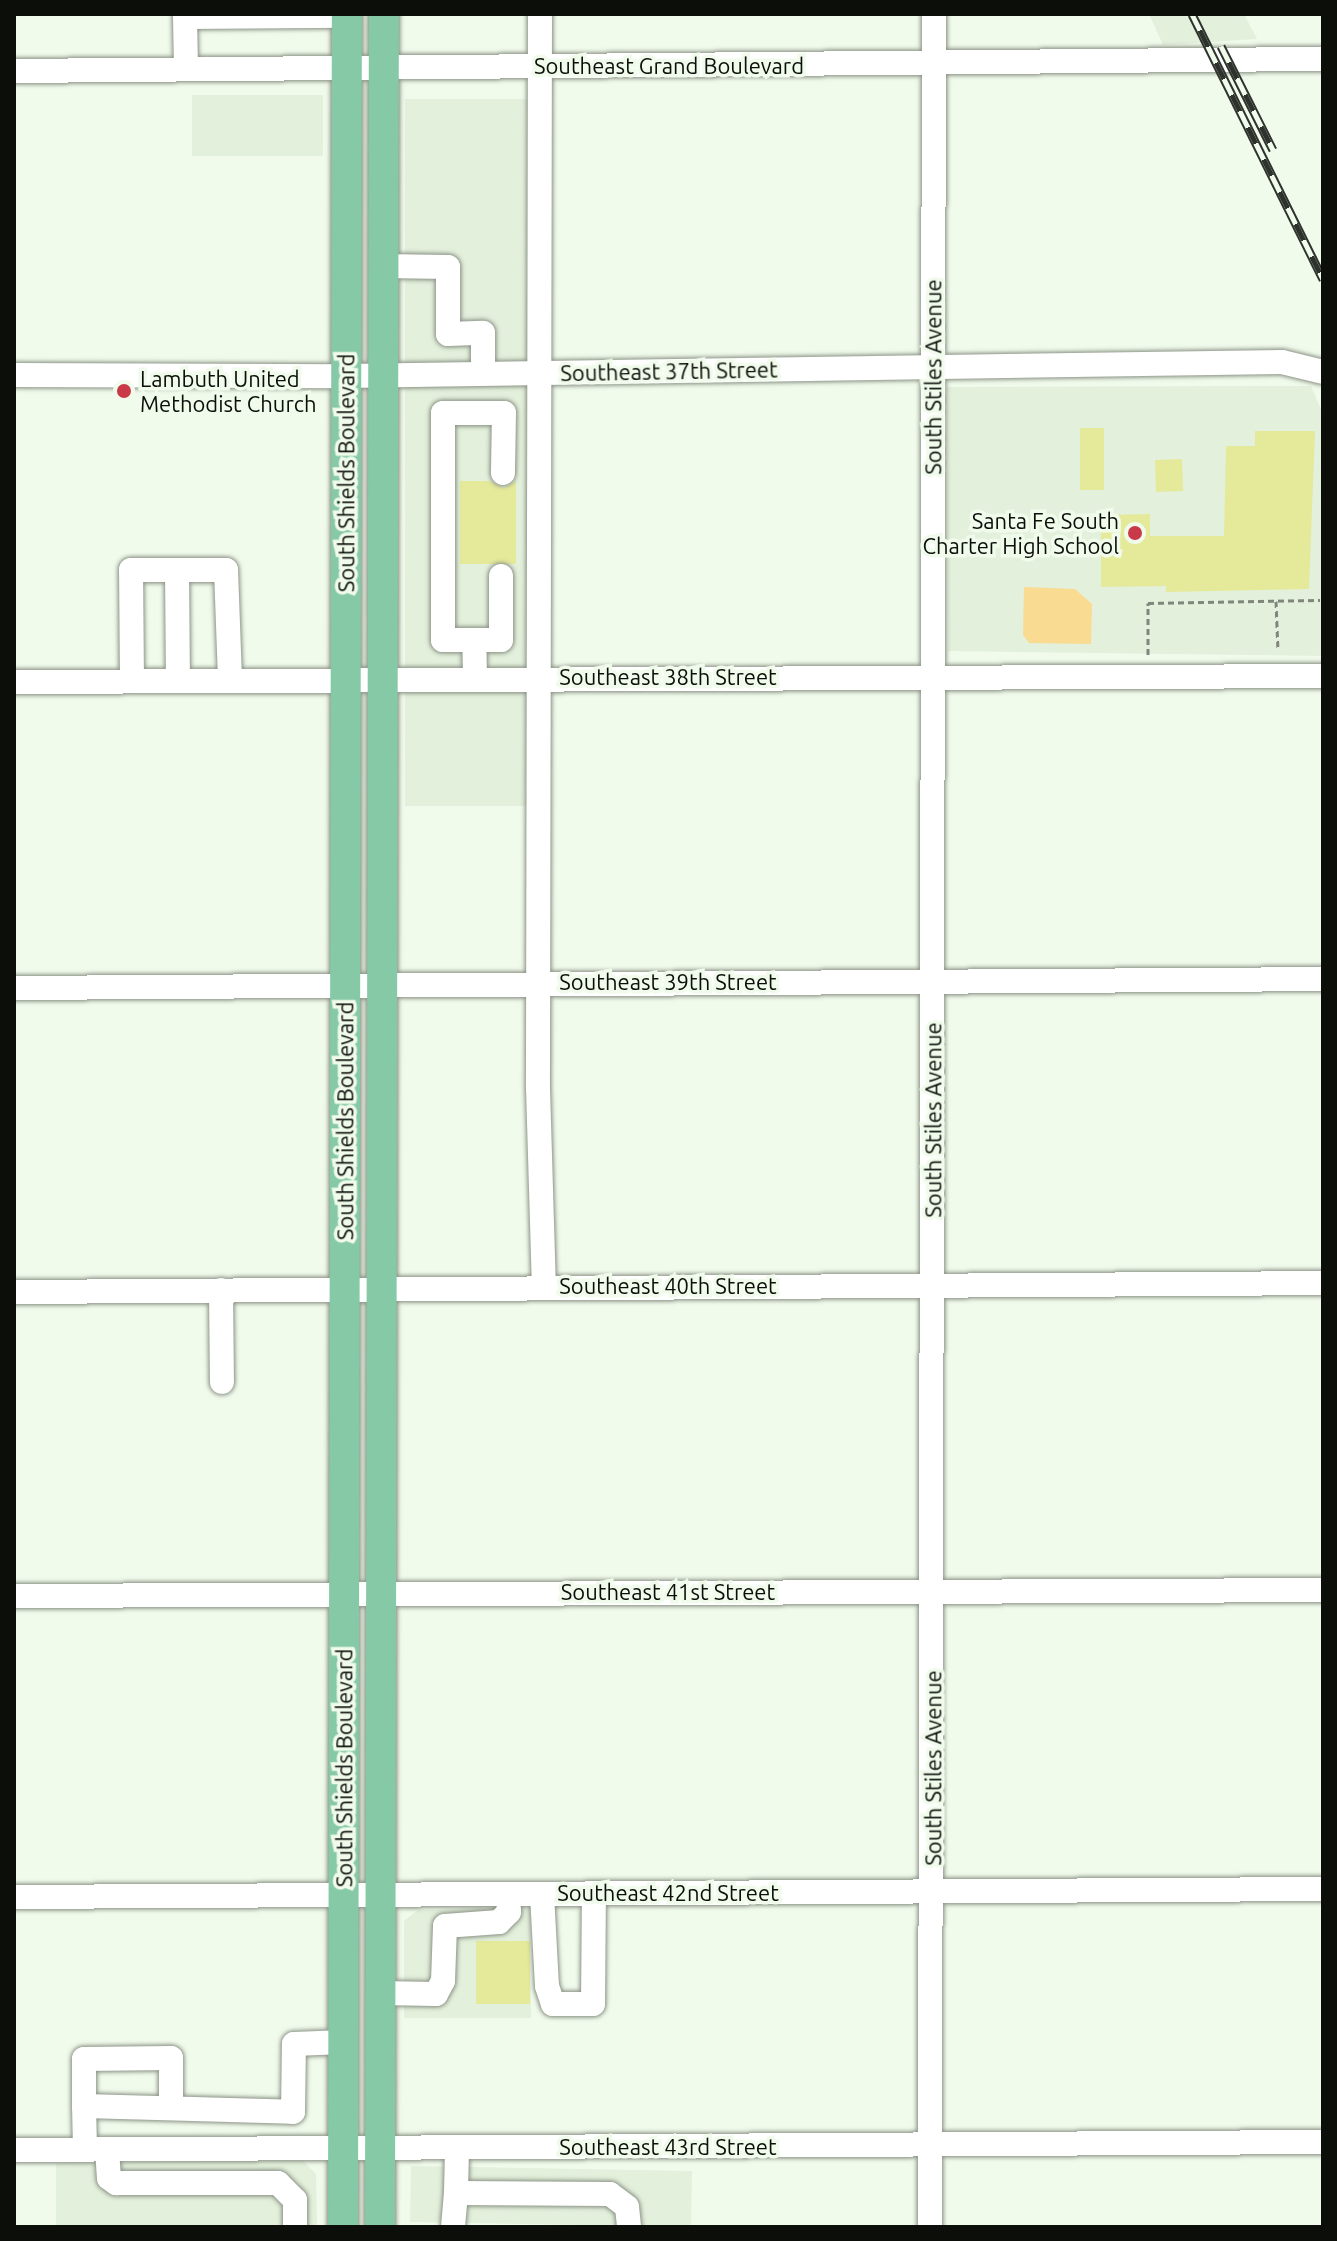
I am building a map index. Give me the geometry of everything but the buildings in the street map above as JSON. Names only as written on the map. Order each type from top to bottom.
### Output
[{"type":"main road","name":"South Shields Boulevard","points":[[380,2227],[384,14]]},
{"type":"main road","name":"South Shields Boulevard","points":[[343,2227],[347,15]]},
{"type":"street","points":[[540,14],[542,983],[538,1088],[544,1287]]},
{"type":"street","name":"South Stiles Avenue","points":[[930,2227],[934,14]]},
{"type":"street","points":[[186,69],[185,17],[347,15]]},
{"type":"street","name":"Southeast Grand Boulevard","points":[[14,71],[540,66],[935,67],[1323,59]]},
{"type":"street","points":[[383,266],[448,267],[448,334],[483,333],[470,413]]},
{"type":"street","name":"Southeast 37th Street","points":[[14,375],[345,376],[383,373],[1282,362],[1323,372]]},
{"type":"street","points":[[501,576],[501,640],[443,640],[443,413],[504,413],[503,473]]},
{"type":"street","points":[[132,681],[131,570],[226,570],[230,680]]},
{"type":"street","points":[[177,570],[178,681]]},
{"type":"street","points":[[474,640],[475,679]]},
{"type":"street","name":"Southeast 38th Street","points":[[14,682],[1323,676]]},
{"type":"street","name":"Southeast 39th Street","points":[[14,988],[1323,979]]},
{"type":"street","name":"Southeast 40th Street","points":[[14,1292],[1323,1283]]},
{"type":"street","points":[[221,1290],[222,1382]]},
{"type":"street","name":"Southeast 41st Street","points":[[14,1596],[1323,1590]]},
{"type":"street","name":"Southeast 42nd Street","points":[[14,1897],[1323,1889]]},
{"type":"street","points":[[380,1993],[436,1994],[443,1981],[445,1926],[499,1922],[509,1912],[508,1894]]},
{"type":"street","points":[[542,1894],[547,1986],[553,2004],[593,2004],[594,1894]]},
{"type":"street","points":[[84,2106],[171,2106],[196,2113],[293,2112],[294,2044],[344,2042]]},
{"type":"street","points":[[171,2106],[171,2058],[84,2059],[84,2106],[96,2150],[109,2178],[116,2183],[271,2183],[290,2190],[295,2200],[295,2227]]},
{"type":"street","name":"Southeast 43rd Street","points":[[14,2150],[1323,2142]]},
{"type":"street","points":[[453,2227],[457,2148]]},
{"type":"street","points":[[271,2149],[271,2183]]},
{"type":"street","points":[[456,2193],[610,2194],[627,2207],[629,2227]]},
{"type":"path","points":[[1148,661],[1148,603],[1320,600]]},
{"type":"path","points":[[1276,601],[1278,650]]},
{"type":"shaded area","points":[[1149,14],[1244,14],[1257,39],[1163,45]]},
{"type":"shaded area","points":[[192,95],[323,95],[323,156],[192,156]]},
{"type":"shaded area","points":[[405,99],[549,99],[549,806],[405,806]]},
{"type":"shaded area","name":"Santa Fe South Charter High School","points":[[1311,386],[1323,414],[1323,656],[948,651],[947,387]]},
{"type":"shaded area","points":[[1024,587],[1075,589],[1092,604],[1091,644],[1029,643],[1023,635]]},
{"type":"shaded area","points":[[530,1909],[531,2018],[404,2018],[404,1921],[418,1910]]},
{"type":"shaded area","points":[[302,2160],[316,2174],[317,2227],[56,2227],[56,2163]]},
{"type":"shaded area","points":[[411,2166],[692,2171],[691,2227],[410,2222]]},
{"type":"railway","points":[[1192,14],[1323,279]]},
{"type":"railway","points":[[1221,46],[1273,150]]},
{"type":"place","name":"Lambuth United Methodist Church","points":[[124,391]]},
{"type":"place","name":"Santa Fe South Charter High School","points":[[1135,533]]}]
